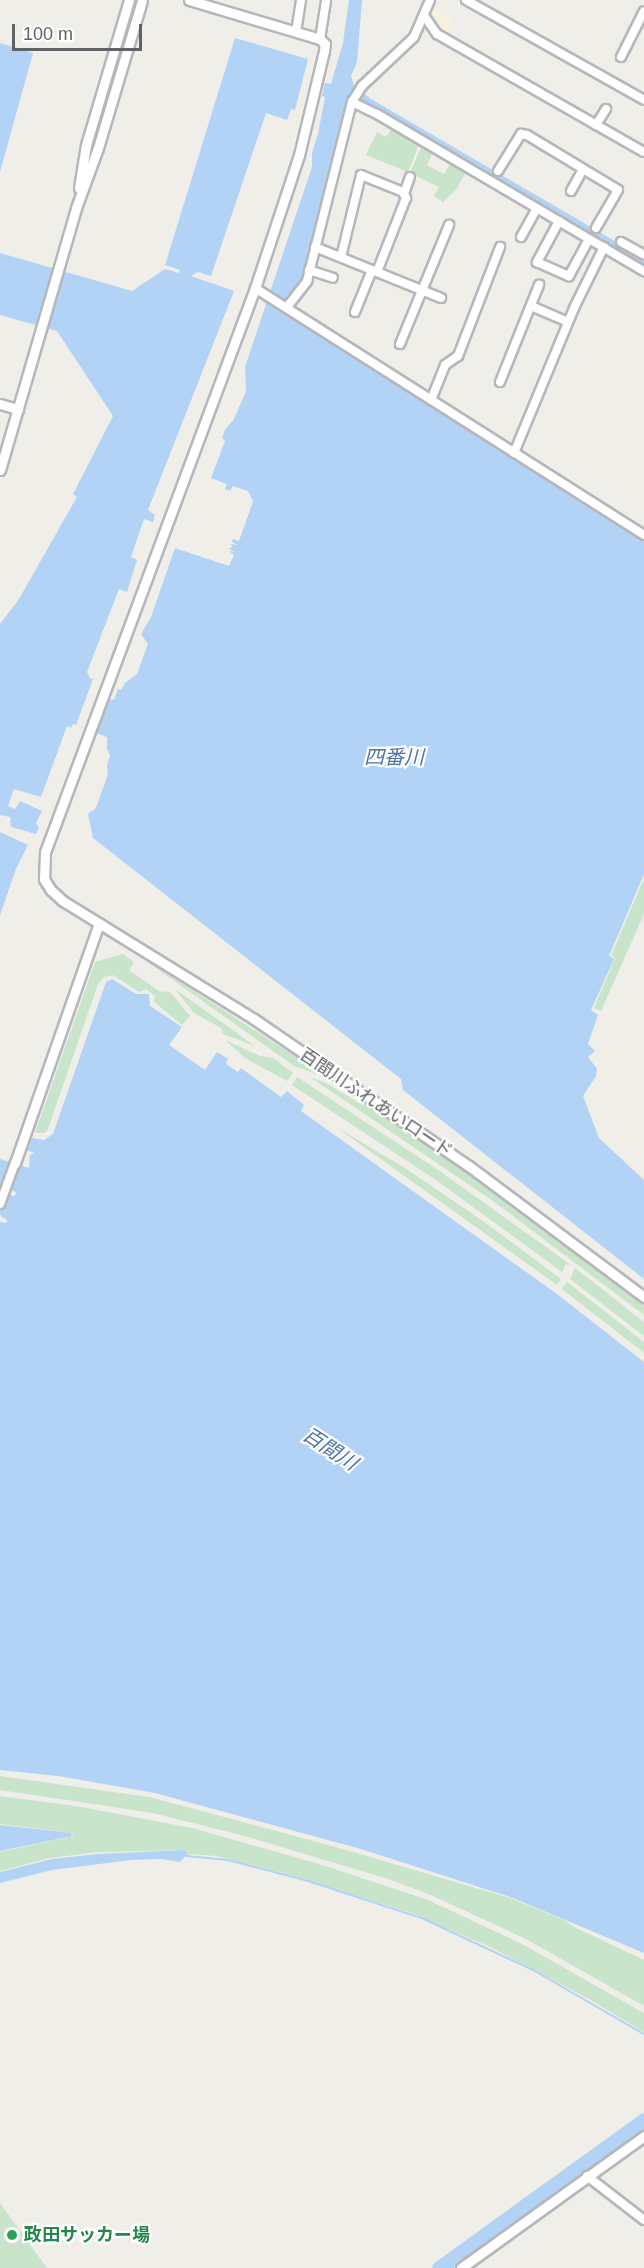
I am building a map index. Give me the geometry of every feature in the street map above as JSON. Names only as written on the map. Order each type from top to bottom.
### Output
[{"type":"street","points":[[76,208],[86,145],[129,0]]},
{"type":"street","points":[[0,470],[76,208],[98,148],[142,0]]},
{"type":"street","points":[[189,0],[320,39],[326,0]]},
{"type":"street","points":[[296,32],[301,0]]},
{"type":"street","points":[[286,306],[307,281],[352,101],[360,90],[414,37],[425,17],[430,0]]},
{"type":"street","points":[[466,0],[644,100]]},
{"type":"street","points":[[621,57],[644,11]]},
{"type":"street","points":[[425,17],[437,34],[644,152]]},
{"type":"street","name":"百間川ふれあいロード","points":[[320,39],[326,44],[306,129],[255,288],[45,852],[43,872],[48,885],[57,896],[244,1013],[469,1166],[644,1297]]},
{"type":"street","points":[[352,101],[644,271]]},
{"type":"street","points":[[597,125],[606,109]]},
{"type":"street","points":[[498,171],[521,134],[583,169],[618,190],[596,228]]},
{"type":"street","points":[[571,191],[583,169]]},
{"type":"street","points":[[341,257],[360,175],[404,194]]},
{"type":"street","points":[[355,312],[406,198],[404,194],[410,177]]},
{"type":"street","points":[[521,237],[537,208]]},
{"type":"street","points":[[559,221],[537,262],[569,276],[589,239]]},
{"type":"street","points":[[400,344],[449,225]]},
{"type":"street","points":[[621,242],[644,255]]},
{"type":"street","points":[[315,247],[441,297]]},
{"type":"street","points":[[431,400],[445,365],[458,356],[500,247]]},
{"type":"street","points":[[514,453],[568,322],[604,248]]},
{"type":"street","points":[[309,270],[333,279]]},
{"type":"street","points":[[500,382],[539,285]]},
{"type":"street","points":[[255,288],[644,535]]},
{"type":"street","points":[[531,306],[568,322]]},
{"type":"street","points":[[0,404],[18,409]]},
{"type":"street","points":[[0,1204],[99,923]]},
{"type":"street","points":[[461,2268],[644,2136]]},
{"type":"street","points":[[587,2176],[644,2220]]},
{"type":"green space","points":[[393,127],[420,142],[408,172],[366,155],[377,132],[386,137]]},
{"type":"green space","points":[[423,143],[434,150],[427,165],[444,174],[452,161],[467,170],[457,188],[443,202],[434,196],[439,187],[410,173]]},
{"type":"green space","points":[[644,878],[644,914],[601,1011],[594,1008],[615,958],[611,956]]},
{"type":"green space","points":[[123,954],[134,962],[129,970],[162,993],[165,991],[171,993],[190,1016],[182,1025],[154,1002],[155,996],[146,989],[139,992],[113,975],[104,977],[98,984],[48,1129],[44,1133],[35,1133],[95,962]]},
{"type":"green space","points":[[142,958],[217,1006],[330,1079],[294,1066]]},
{"type":"green space","points":[[175,989],[255,1046],[223,1034],[221,1028],[194,1013]]},
{"type":"green space","points":[[225,1040],[260,1056],[273,1058],[293,1073],[287,1081],[245,1058]]},
{"type":"green space","points":[[297,1077],[441,1172],[571,1265],[566,1264],[562,1272],[436,1180],[292,1085]]},
{"type":"green space","points":[[310,1077],[328,1084],[359,1103],[361,1101],[535,1217],[644,1302],[644,1315],[493,1201]]},
{"type":"green space","points":[[336,1127],[405,1168],[483,1221],[561,1279],[557,1285]]},
{"type":"green space","points":[[575,1268],[644,1322],[644,1336],[570,1279]]},
{"type":"green space","points":[[567,1282],[644,1342],[644,1353],[562,1289]]},
{"type":"green space","points":[[0,1776],[149,1797],[336,1847],[510,1898],[564,1920],[644,1960],[644,2006],[526,1939],[431,1895],[388,1879],[245,1836],[153,1813],[0,1790]]},
{"type":"green space","points":[[0,1796],[76,1806],[192,1828],[319,1864],[428,1900],[520,1943],[644,2013],[644,2032],[587,1998],[490,1947],[414,1914],[291,1875],[216,1856],[188,1854],[185,1850],[99,1852],[50,1858],[0,1871],[0,1852],[73,1836],[72,1833],[0,1824]]},
{"type":"green space","name":"政田サッカー場","points":[[0,2203],[47,2268],[0,2268]]},
{"type":"sand","points":[[434,9],[453,20],[445,35],[439,32],[433,23]]},
{"type":"water","name":"四番川","points":[[349,0],[362,0],[357,62],[351,76],[354,86],[371,99],[644,258],[644,267],[350,98],[304,282],[282,308],[644,540],[644,874],[609,956],[614,959],[591,1010],[598,1015],[588,1044],[595,1051],[588,1057],[597,1069],[596,1076],[583,1096],[599,1138],[644,1180],[644,1279],[403,1090],[401,1079],[93,838],[88,814],[96,808],[108,774],[107,766],[110,755],[107,749],[107,737],[73,724],[71,728],[67,726],[41,797],[14,789],[8,806],[15,809],[20,801],[42,811],[36,823],[39,828],[36,834],[11,827],[10,817],[0,815],[0,624],[19,599],[77,497],[73,494],[113,416],[57,331],[0,315],[0,253],[132,291],[165,269],[179,273],[180,270],[165,265],[235,38],[308,59],[295,110],[291,109],[287,120],[266,113],[211,276],[198,272],[191,276],[234,291],[148,510],[155,515],[153,522],[144,519],[131,557],[137,560],[127,592],[119,589],[87,672],[90,678],[121,690],[125,683],[137,674],[148,644],[141,634],[151,617],[175,548],[229,566],[234,555],[229,551],[235,552],[229,549],[232,547],[231,544],[238,545],[232,542],[233,539],[239,541],[253,502],[248,491],[233,486],[230,491],[225,489],[227,484],[211,478],[225,441],[222,438],[225,430],[234,419],[246,391],[245,367],[312,167],[312,153],[325,97],[322,96],[325,83],[331,84],[343,43]]},
{"type":"water","points":[[0,43],[33,53],[0,172]]},
{"type":"water","points":[[0,832],[28,845],[16,869],[0,915]]},
{"type":"water","name":"百間川","points":[[112,979],[136,994],[149,994],[150,1006],[182,1027],[169,1045],[205,1070],[217,1052],[228,1059],[226,1064],[238,1072],[241,1068],[281,1097],[287,1091],[304,1105],[301,1111],[557,1294],[644,1362],[644,1953],[513,1898],[361,1849],[155,1793],[58,1776],[0,1770],[0,1222],[8,1221],[0,1215],[0,1192],[14,1196],[17,1193],[0,1184],[0,1159],[29,1168],[30,1155],[34,1153],[27,1150],[32,1138],[44,1140],[53,1134],[106,982]]},
{"type":"water","points":[[0,1825],[71,1833],[72,1836],[0,1851]]},
{"type":"water","points":[[185,1850],[188,1854],[180,1862],[162,1859],[131,1860],[52,1870],[0,1883],[0,1872],[52,1859],[97,1854]]},
{"type":"pier","points":[[93,679],[118,689],[114,700],[109,699],[97,733],[76,725]]},
{"type":"waterway","points":[[187,1856],[228,1860],[308,1881],[424,1919],[533,1970],[644,2034]]},
{"type":"waterway","points":[[439,2268],[644,2120]]},
{"type":"waterway","points":[[602,2183],[644,2214]]},
{"type":"place","name":"政田サッカー場","points":[[12,2235]]}]
